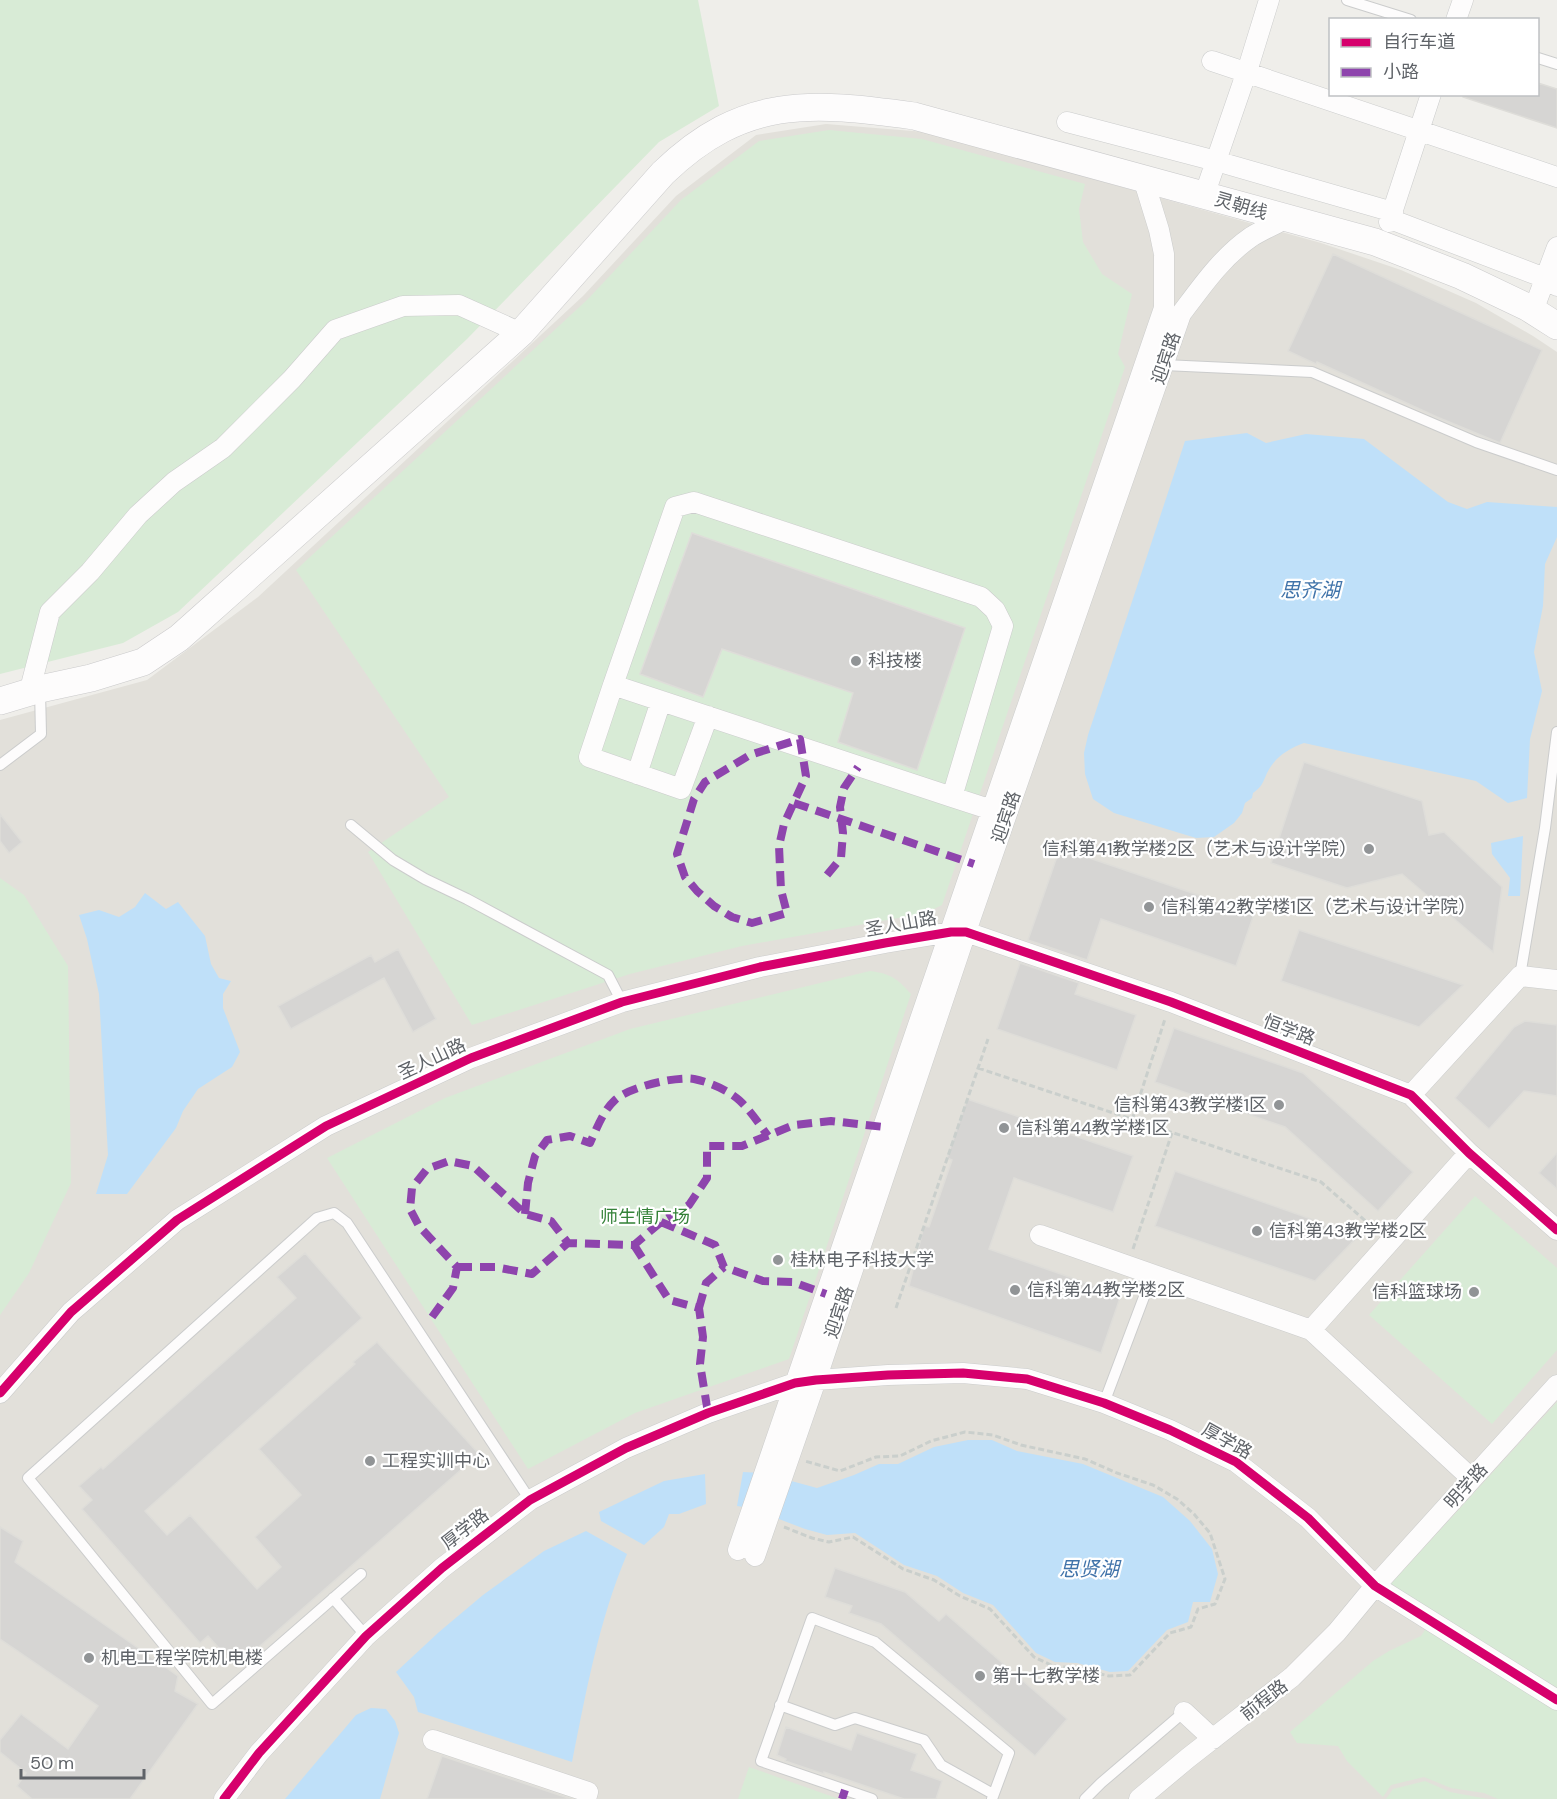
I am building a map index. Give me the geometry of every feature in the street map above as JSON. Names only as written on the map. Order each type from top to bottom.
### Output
[{"type":"street","points":[[1204,196],[1269,0]]},
{"type":"street","points":[[1457,18],[1463,0]]},
{"type":"street","points":[[1212,61],[1557,177]]},
{"type":"street","points":[[1382,245],[1430,96]]},
{"type":"street","name":"灵朝线","points":[[0,701],[143,662],[165,649],[522,333],[663,172],[685,152],[730,124],[773,110],[820,106],[914,116],[1143,178],[1382,245],[1462,276],[1533,311],[1557,326]]},
{"type":"street","points":[[1067,122],[1216,161],[1391,216],[1551,282]]},
{"type":"street","name":"迎宾路","points":[[780,1454],[816,1380],[958,932],[992,810],[1164,308],[1164,254],[1143,178]]},
{"type":"street","name":"迎宾路","points":[[780,1454],[795,1383],[1181,314],[1215,269],[1233,252],[1252,236],[1285,219]]},
{"type":"street","points":[[1533,311],[1551,282],[1557,247]]},
{"type":"street","points":[[34,691],[50,612],[90,572],[138,515],[174,482],[223,448],[292,379],[335,330],[403,306],[459,305],[522,333]]},
{"type":"street","points":[[708,716],[681,789],[589,757],[675,507],[694,502],[970,593],[981,597],[995,610],[1003,626],[952,797]]},
{"type":"street","points":[[613,685],[992,810]]},
{"type":"street","points":[[637,774],[662,701]]},
{"type":"street","name":"恒学路","points":[[958,932],[1171,1002],[1410,1095],[1469,1153],[1557,1230]]},
{"type":"street","name":"圣人山路","points":[[0,1393],[71,1312],[177,1220],[326,1126],[471,1058],[622,1002],[760,967],[885,943],[958,932]]},
{"type":"street","points":[[1410,1095],[1520,976],[1557,980]]},
{"type":"street","points":[[1311,1330],[1469,1153]]},
{"type":"street","points":[[1040,1235],[1311,1330],[1473,1479]]},
{"type":"street","name":"厚学路","points":[[816,1380],[963,1373],[1027,1379],[1104,1403],[1170,1430],[1236,1462],[1308,1518],[1375,1586],[1557,1700]]},
{"type":"street","points":[[795,1383],[816,1380]]},
{"type":"street","name":"厚学路","points":[[224,1799],[259,1753],[366,1636],[442,1568],[530,1500],[626,1448],[708,1413],[795,1383]]},
{"type":"street","name":"明学路","points":[[1375,1586],[1557,1385]]},
{"type":"street","points":[[780,1454],[767,1520],[746,1553],[780,1454]]},
{"type":"street","name":"前程路","points":[[1139,1799],[1292,1677],[1337,1632],[1375,1586]]},
{"type":"street","points":[[1184,1712],[1213,1739]]},
{"type":"street","points":[[433,1740],[588,1792],[586,1799]]},
{"type":"lane","points":[[1347,0],[1406,18]]},
{"type":"lane","points":[[1539,58],[1557,64]]},
{"type":"lane","points":[[1164,364],[1311,372],[1476,442],[1557,471]]},
{"type":"lane","points":[[0,765],[41,734],[34,691]]},
{"type":"lane","points":[[1520,976],[1545,828],[1557,732]]},
{"type":"lane","points":[[351,825],[393,860],[425,879],[608,975],[622,1002]]},
{"type":"lane","points":[[361,1574],[212,1704],[28,1478],[317,1218],[334,1213],[347,1223],[530,1500]]},
{"type":"lane","points":[[1104,1403],[1153,1273]]},
{"type":"lane","points":[[333,1598],[366,1636]]},
{"type":"lane","points":[[780,1705],[835,1725],[855,1718],[924,1740],[941,1765],[992,1797],[1009,1753],[875,1642],[812,1618],[780,1705],[761,1761],[872,1799]]},
{"type":"lane","points":[[1085,1799],[1184,1712]]},
{"type":"path","points":[[1132,1120],[1171,1002]]},
{"type":"path","points":[[896,1308],[988,1039]]},
{"type":"path","points":[[978,1068],[1321,1182],[1389,1242]]},
{"type":"path","points":[[1127,1264],[1172,1133]]},
{"type":"path","points":[[767,1520],[812,1538],[829,1542],[853,1537],[903,1569],[934,1580],[960,1596],[990,1609],[1034,1657],[1053,1666],[1076,1668],[1109,1676],[1130,1675],[1170,1633],[1191,1627],[1198,1609],[1215,1604],[1225,1579],[1210,1533],[1177,1499],[1154,1485],[1117,1473],[1085,1459],[1021,1446],[993,1435],[965,1432],[931,1442],[900,1456],[876,1457],[840,1471],[780,1454]]},
{"type":"shaded area","name":"桂林电子科技大学","points":[[826,124],[925,132],[1321,243],[1401,270],[1476,303],[1557,352],[1557,1799],[0,1799],[0,720],[147,680],[258,597],[583,296],[676,196],[756,135]]},
{"type":"green space","points":[[0,0],[698,0],[719,106],[659,142],[467,339],[178,612],[123,643],[0,674]]},
{"type":"green space","points":[[829,130],[922,139],[1085,184],[1079,209],[1083,242],[1102,274],[1132,294],[1118,354],[1125,367],[942,905],[926,913],[742,946],[630,974],[472,1025],[368,852],[449,797],[296,570],[588,299],[681,200],[759,141]]},
{"type":"green space","points":[[0,878],[24,895],[68,966],[71,1183],[29,1273],[0,1315]]},
{"type":"green space","name":"师生情广场","points":[[870,971],[893,978],[911,994],[789,1359],[635,1413],[528,1469],[327,1158],[445,1098],[630,1029]]},
{"type":"green space","name":"信科篮球场","points":[[1475,1196],[1557,1268],[1557,1350],[1492,1424],[1369,1315]]},
{"type":"green space","points":[[1557,1402],[1557,1688],[1390,1585]]},
{"type":"green space","points":[[1429,1624],[1557,1706],[1557,1799],[1498,1799],[1484,1793],[1451,1788],[1424,1777],[1391,1785],[1383,1797],[1347,1761],[1338,1746],[1297,1743],[1290,1732],[1373,1661],[1421,1636]]},
{"type":"green space","points":[[749,1767],[839,1799],[738,1799]]},
{"type":"green space","points":[[1425,1781],[1450,1792],[1488,1799],[1386,1799],[1393,1789]]},
{"type":"water","name":"思齐湖","points":[[1247,433],[1266,443],[1306,434],[1364,439],[1448,502],[1467,509],[1487,502],[1557,507],[1557,537],[1545,564],[1543,606],[1534,652],[1542,691],[1530,739],[1527,798],[1508,803],[1476,781],[1304,743],[1278,758],[1253,793],[1252,798],[1245,803],[1242,813],[1234,823],[1214,837],[1196,838],[1114,813],[1093,799],[1085,774],[1084,753],[1088,735],[1185,441]]},
{"type":"water","points":[[1523,836],[1520,896],[1508,896],[1510,878],[1492,854],[1491,843]]},
{"type":"water","points":[[145,893],[166,909],[178,902],[205,936],[211,964],[219,978],[231,981],[223,994],[223,1008],[240,1052],[232,1067],[198,1089],[183,1111],[176,1128],[127,1194],[96,1194],[108,1155],[99,994],[87,939],[79,915],[99,910],[119,917],[135,907]]},
{"type":"water","name":"思贤湖","points":[[968,1440],[992,1440],[1017,1451],[1083,1464],[1163,1497],[1190,1521],[1212,1549],[1218,1574],[1210,1602],[1193,1602],[1188,1622],[1167,1630],[1128,1671],[1110,1672],[1077,1663],[1055,1662],[1036,1653],[993,1605],[963,1593],[937,1576],[904,1565],[855,1533],[827,1535],[750,1508],[737,1506],[743,1472],[762,1473],[817,1488],[879,1464],[898,1464],[934,1447]]},
{"type":"water","points":[[705,1474],[706,1504],[679,1514],[669,1514],[664,1527],[644,1545],[601,1521],[599,1512],[664,1481]]},
{"type":"water","points":[[586,1531],[627,1554],[601,1630],[572,1762],[418,1712],[414,1697],[396,1672],[483,1595],[544,1551]]},
{"type":"water","points":[[371,1708],[386,1709],[395,1721],[399,1733],[380,1799],[285,1799],[356,1715]]},
{"type":"building","points":[[1539,83],[1557,89],[1557,128],[1463,97],[1539,96]]},
{"type":"building","points":[[1333,254],[1542,350],[1500,443],[1288,351]]},
{"type":"building","name":"科技楼","points":[[692,533],[965,628],[917,770],[838,742],[853,693],[722,649],[703,697],[640,674]]},
{"type":"building","name":"信科第41教学楼2区（艺术与设计学院）","points":[[1304,762],[1422,801],[1429,835],[1444,832],[1502,887],[1493,952],[1402,874],[1347,888],[1271,863]]},
{"type":"building","points":[[0,814],[22,842],[9,853],[0,841]]},
{"type":"building","name":"信科第42教学楼1区（艺术与设计学院）","points":[[1060,848],[1254,914],[1236,966],[1101,919],[1087,960],[1028,940]]},
{"type":"building","points":[[1299,930],[1463,985],[1419,1027],[1281,981]]},
{"type":"building","points":[[398,949],[436,1019],[413,1032],[384,978],[291,1029],[278,1006],[371,955],[375,962]]},
{"type":"building","points":[[1020,963],[1079,983],[1075,994],[1136,1015],[1117,1070],[997,1029]]},
{"type":"building","points":[[1525,1021],[1557,1025],[1557,1096],[1524,1091],[1489,1129],[1455,1098],[1514,1027]]},
{"type":"building","name":"信科第43教学楼1区","points":[[1174,1028],[1303,1073],[1413,1172],[1378,1211],[1285,1127],[1155,1082]]},
{"type":"building","points":[[967,1099],[1133,1156],[1113,1212],[1014,1178],[989,1249],[1121,1295],[1101,1353],[909,1286],[924,1226],[929,1227],[952,1160],[947,1158]]},
{"type":"building","points":[[1557,1153],[1557,1189],[1539,1173]]},
{"type":"building","name":"信科第43教学楼2区","points":[[1175,1171],[1359,1235],[1315,1281],[1155,1226]]},
{"type":"building","name":"工程实训中心","points":[[305,1253],[362,1318],[145,1511],[167,1535],[190,1515],[257,1589],[281,1567],[255,1537],[301,1495],[259,1449],[377,1342],[479,1454],[236,1667],[208,1636],[200,1643],[82,1509],[92,1500],[79,1486],[101,1467],[103,1469],[296,1298],[277,1277]]},
{"type":"building","name":"机电工程学院机电楼","points":[[0,1527],[23,1541],[15,1562],[178,1676],[175,1691],[198,1704],[130,1799],[32,1799],[17,1786],[26,1773],[0,1752],[0,1740],[21,1714],[68,1749],[98,1706],[0,1639]]},
{"type":"building","name":"第十七教学楼","points":[[835,1568],[905,1592],[939,1621],[946,1614],[1067,1719],[1035,1756],[881,1624],[849,1613],[852,1606],[825,1597]]},
{"type":"building","points":[[786,1727],[851,1750],[857,1733],[917,1754],[911,1770],[942,1781],[936,1799],[904,1799],[785,1761],[786,1759],[777,1755]]},
{"type":"building","points":[[442,1756],[571,1799],[427,1799]]},
{"type":"marked path","points":[[800,739],[806,776],[784,824],[779,846],[781,890],[787,913],[752,923],[732,917],[714,906],[697,891],[685,877],[677,854],[694,799],[705,782],[750,755],[800,739]]},
{"type":"marked path","points":[[827,875],[841,858],[843,833],[840,807],[844,788],[858,767]]},
{"type":"marked path","points":[[794,803],[974,864]]},
{"type":"marked path","points":[[525,1214],[528,1183],[535,1156],[547,1140],[570,1136],[590,1143],[611,1104],[622,1095],[641,1087],[686,1079],[712,1084],[739,1100],[768,1136]]},
{"type":"marked path","points":[[432,1317],[453,1288],[457,1267],[419,1226],[410,1209],[412,1188],[427,1169],[449,1161],[473,1166],[525,1214],[551,1221],[568,1243],[634,1245],[661,1222],[689,1205],[707,1178],[707,1146],[742,1146],[794,1125],[831,1121],[884,1127]]},
{"type":"marked path","points":[[661,1222],[715,1245],[724,1267],[763,1281],[793,1282],[826,1294]]},
{"type":"marked path","points":[[457,1267],[495,1267],[532,1274],[568,1243]]},
{"type":"marked path","points":[[634,1245],[669,1300],[699,1308],[703,1337],[700,1364],[708,1413]]},
{"type":"marked path","points":[[699,1308],[706,1283],[724,1267]]},
{"type":"marked path","points":[[842,1799],[845,1790]]},
{"type":"cycle path","points":[[0,1393],[71,1312],[177,1220],[326,1126],[471,1058],[622,1002],[760,967],[951,932],[966,932],[1171,1002],[1411,1095],[1469,1153],[1557,1230]]},
{"type":"cycle path","points":[[224,1799],[259,1753],[366,1636],[442,1568],[530,1500],[626,1448],[708,1413],[795,1383],[816,1380],[963,1373],[1027,1379],[1104,1403],[1170,1430],[1236,1462],[1308,1518],[1375,1586],[1557,1700]]},
{"type":"place","name":"科技楼","points":[[856,661]]},
{"type":"place","name":"信科第41教学楼2区（艺术与设计学院）","points":[[1369,849]]},
{"type":"place","name":"信科第42教学楼1区（艺术与设计学院）","points":[[1149,907]]},
{"type":"place","name":"信科第43教学楼1区","points":[[1279,1105]]},
{"type":"place","name":"信科第44教学楼1区","points":[[1004,1128]]},
{"type":"place","name":"信科第43教学楼2区","points":[[1257,1231]]},
{"type":"place","name":"桂林电子科技大学","points":[[778,1260]]},
{"type":"place","name":"信科第44教学楼2区","points":[[1015,1290]]},
{"type":"place","name":"信科篮球场","points":[[1474,1292]]},
{"type":"place","name":"工程实训中心","points":[[370,1461]]},
{"type":"place","name":"机电工程学院机电楼","points":[[89,1658]]},
{"type":"place","name":"第十七教学楼","points":[[980,1676]]}]
